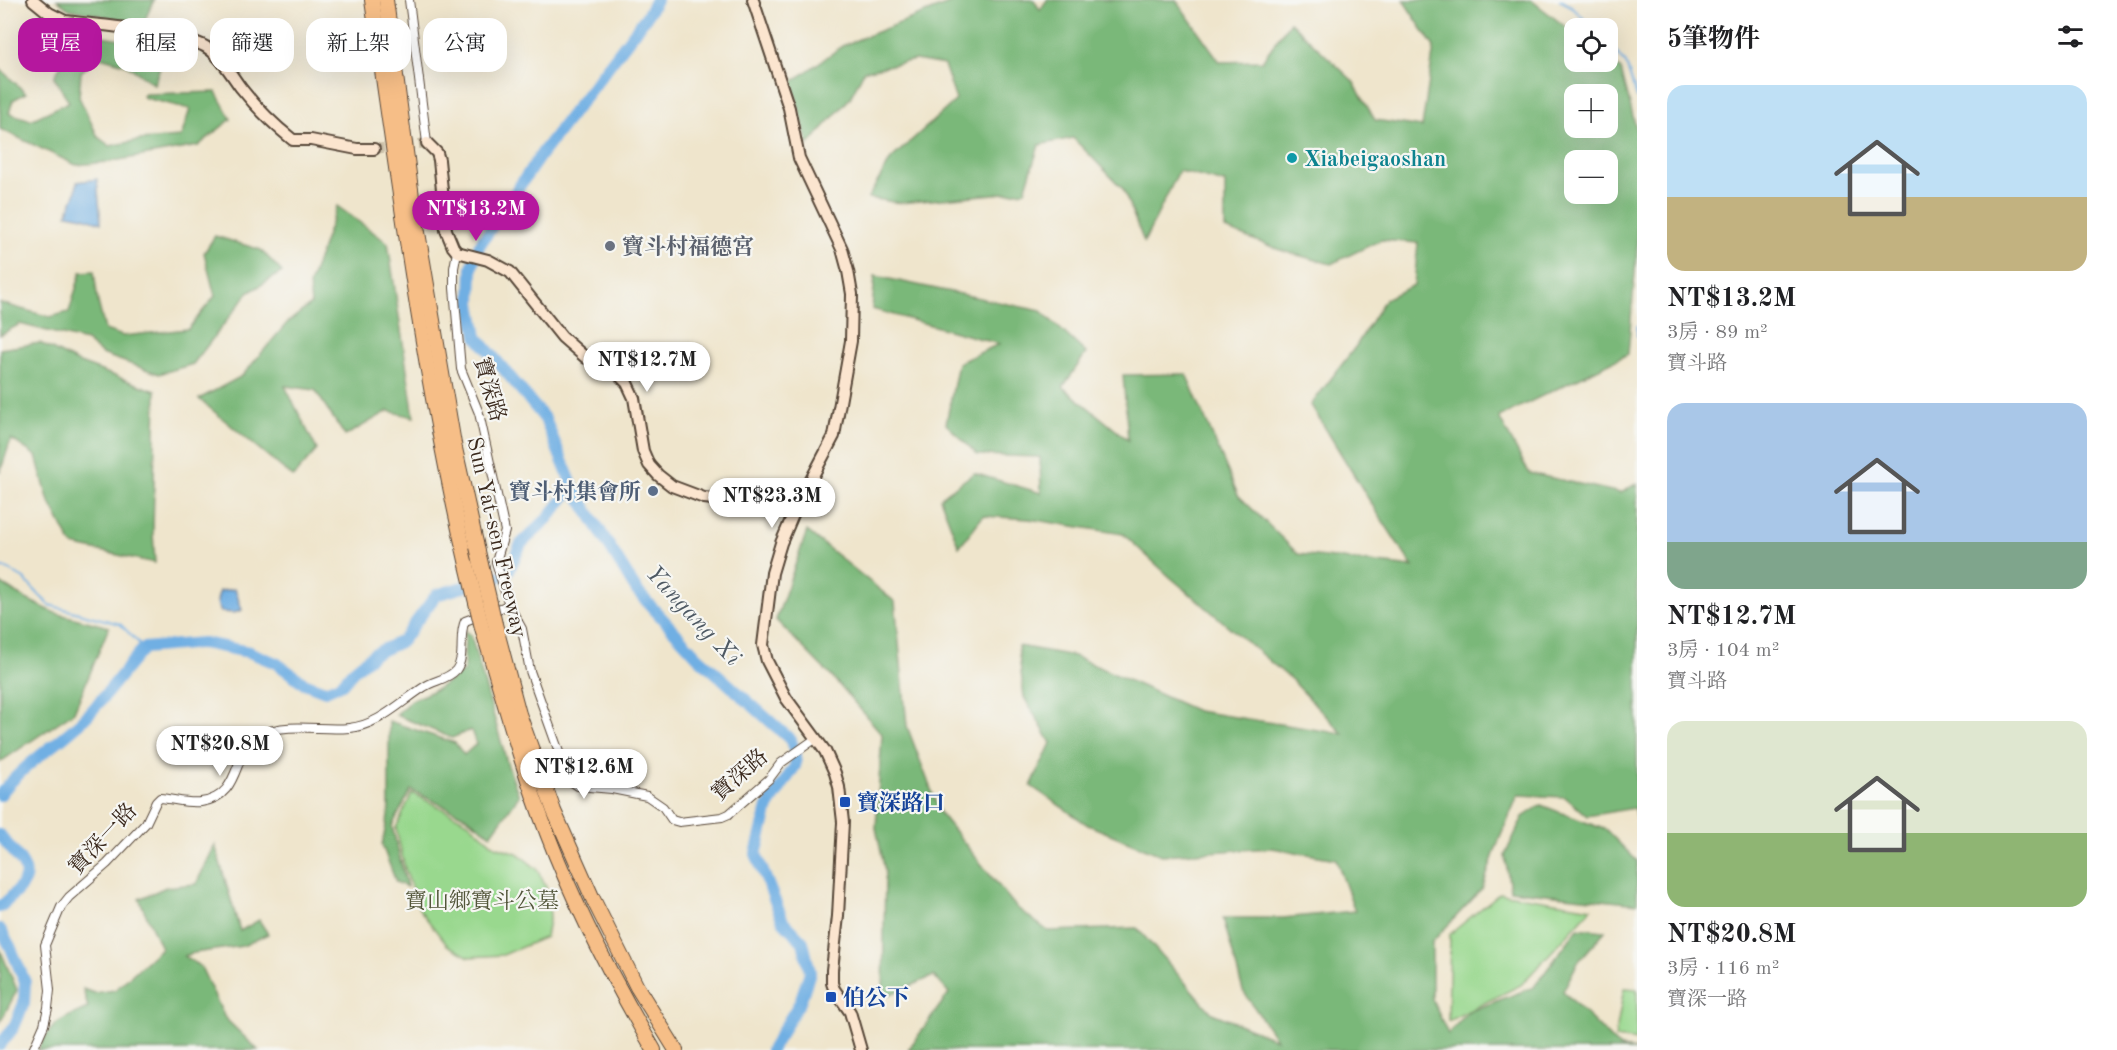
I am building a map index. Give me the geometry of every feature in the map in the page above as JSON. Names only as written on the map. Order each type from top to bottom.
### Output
[{"type":"highway","name":"Sun Yat-sen Freeway","points":[[372,0],[432,399],[448,484],[467,565],[554,811],[593,899],[637,987],[676,1050]]},
{"type":"highway","name":"Sun Yat-sen Freeway","points":[[386,0],[418,232],[454,444],[477,547],[488,626],[546,831],[580,914],[623,998],[654,1050]]},
{"type":"street","points":[[33,0],[65,21],[153,33],[198,43],[211,50],[244,91],[293,141],[311,140],[357,149],[374,149]]},
{"type":"street","name":"寶深路","points":[[409,0],[427,143],[437,153],[439,160],[446,230],[457,252],[454,268],[454,294],[461,369],[479,413],[505,531],[496,562],[509,605],[522,629],[530,671],[561,761],[572,784],[647,796],[663,807],[672,820],[679,822],[722,817],[729,814],[769,779],[781,763],[815,739]]},
{"type":"street","points":[[753,0],[789,108],[799,158],[842,249],[852,294],[851,341],[834,436],[795,510],[781,543],[772,573],[763,645],[767,661],[786,698],[835,772],[843,811],[832,983],[850,1012],[861,1050]]},
{"type":"street","points":[[457,252],[488,260],[510,272],[562,337],[586,358],[616,372],[627,382],[634,398],[643,451],[649,465],[663,480],[680,490],[704,498],[795,510]]},
{"type":"street","name":"寶深一路","points":[[33,1050],[44,1025],[48,1008],[50,990],[45,945],[61,907],[146,823],[160,798],[203,802],[217,796],[228,788],[241,758],[251,742],[261,734],[299,728],[348,728],[367,724],[383,717],[425,686],[443,679],[456,669],[465,621],[509,605]]},
{"type":"green space","points":[[57,0],[154,0],[146,18],[114,18],[69,9]]},
{"type":"green space","points":[[958,0],[1034,0],[1040,10],[1047,0],[1176,0],[1220,62],[1262,61],[1290,22],[1353,81],[1375,120],[1422,127],[1434,47],[1403,0],[1531,0],[1564,26],[1564,72],[1618,72],[1618,68],[1621,70],[1637,132],[1637,249],[1628,354],[1499,417],[1529,473],[1621,493],[1637,483],[1637,821],[1634,808],[1587,816],[1565,797],[1518,795],[1482,889],[1432,942],[1432,999],[1448,1034],[1468,1012],[1534,987],[1578,928],[1605,931],[1578,962],[1563,991],[1620,1048],[1637,1050],[908,1050],[949,993],[934,976],[883,997],[885,871],[876,828],[882,734],[833,678],[776,620],[807,531],[895,602],[907,726],[940,813],[1016,907],[1048,931],[1137,928],[1212,1013],[1276,1039],[1243,991],[1223,918],[1283,918],[1355,911],[1336,859],[1272,848],[1161,855],[1088,825],[1031,786],[1051,743],[1024,697],[1018,646],[1074,656],[1197,711],[1343,734],[1293,681],[1123,534],[1029,519],[983,516],[959,547],[940,498],[974,473],[1041,493],[1040,457],[978,455],[946,424],[958,363],[999,344],[872,309],[875,276],[1041,311],[1086,353],[1063,387],[1128,440],[1123,375],[1186,374],[1238,495],[1298,554],[1413,567],[1311,405],[1356,346],[1385,299],[1414,285],[1418,243],[1381,240],[1331,264],[1286,252],[1225,229],[1225,183],[1179,171],[1144,242],[1123,189],[1073,138],[1039,145],[1025,191],[900,203],[868,198],[891,159],[956,100],[944,65],[915,60],[864,71],[850,98],[808,145],[792,82],[844,45]]},
{"type":"green space","points":[[102,36],[114,38],[114,61],[102,58]]},
{"type":"green space","points":[[0,69],[26,93],[13,100],[9,113],[31,120],[69,102],[54,77],[57,72],[81,72],[79,97],[98,137],[110,146],[140,140],[181,137],[190,109],[145,98],[143,96],[145,94],[216,92],[231,119],[198,146],[108,162],[76,165],[0,129]]},
{"type":"green space","points":[[137,72],[158,72],[154,84]]},
{"type":"green space","points":[[337,206],[388,243],[414,417],[388,411],[345,436],[315,390],[285,386],[317,450],[293,477],[199,399],[242,376],[287,323],[311,304],[309,285]]},
{"type":"green space","points":[[215,236],[261,250],[282,272],[248,293],[193,364],[159,374],[102,354],[86,341],[20,324],[0,335],[0,303],[50,317],[69,312],[81,272],[94,271],[105,330],[123,336],[188,329],[215,296],[204,253]]},
{"type":"green space","points":[[40,343],[77,362],[156,391],[153,533],[155,563],[72,545],[48,499],[36,456],[11,439],[0,473],[0,349]]},
{"type":"green space","points":[[0,583],[55,613],[109,627],[74,712],[0,762]]},
{"type":"green space","points":[[465,631],[471,636],[508,766],[519,796],[491,835],[466,817],[411,790],[392,826],[407,887],[396,882],[382,845],[389,811],[389,721],[455,743],[464,755],[476,744],[471,730],[452,738],[396,715],[410,701],[437,689],[464,671]]},
{"type":"green space","name":"寶山鄉寶斗公墓","points":[[412,793],[468,822],[495,846],[517,853],[537,869],[546,887],[550,915],[546,937],[503,955],[469,957],[447,945],[419,909],[405,869],[396,828]]},
{"type":"green space","points":[[1541,805],[1606,830],[1637,861],[1637,904],[1510,890],[1505,855],[1523,817]]},
{"type":"green space","points":[[215,845],[240,931],[259,920],[268,934],[243,946],[184,956],[201,967],[225,1018],[258,1050],[38,1050],[53,1027],[88,1008],[83,989],[94,993],[115,990],[161,948],[139,899],[166,887],[196,884]]},
{"type":"green space","points":[[1500,893],[1592,908],[1521,985],[1448,1021],[1450,934]]},
{"type":"green space","points":[[0,949],[17,990],[0,1023]]},
{"type":"green space","points":[[1624,988],[1637,989],[1637,1041],[1615,1038]]},
{"type":"water","points":[[97,179],[101,223],[67,214],[76,192],[77,182]]},
{"type":"water","points":[[235,589],[242,610],[234,613],[221,612],[217,602],[220,591]]},
{"type":"waterway","name":"Yangang Xi","points":[[656,0],[646,17],[542,153],[479,246],[472,267],[471,303],[477,337],[545,419],[573,487],[637,591],[698,657],[791,740],[796,757],[795,766],[768,807],[756,854],[783,921],[803,942],[810,972],[800,1002],[771,1050]]},
{"type":"waterway","points":[[1560,0],[1571,6],[1583,18]]},
{"type":"waterway","points":[[1618,55],[1626,63],[1637,98]]},
{"type":"waterway","points":[[1637,326],[1637,336]]},
{"type":"waterway","points":[[0,795],[18,774],[83,720],[144,648],[203,643],[249,652],[276,663],[304,683],[325,691],[342,684],[353,671],[374,654],[402,641],[436,595],[504,575],[509,570],[521,544],[548,518],[573,487]]},
{"type":"waterway","points":[[0,568],[5,568],[24,579],[49,605],[120,624],[144,648]]},
{"type":"waterway","points":[[0,835],[26,872],[21,886],[0,907]]},
{"type":"waterway","points":[[0,929],[25,982],[24,1003],[14,1027],[0,1045]]},
{"type":"tunnel","points":[[374,149],[427,143]]},
{"type":"place","name":"Xiabeigaoshan","points":[[1292,158]]},
{"type":"place","name":"寶斗村福德宮","points":[[610,246]]},
{"type":"place","name":"寶斗村集會所","points":[[653,491]]},
{"type":"place","name":"寶深路口","points":[[845,802]]},
{"type":"place","name":"伯公下","points":[[831,997]]}]
